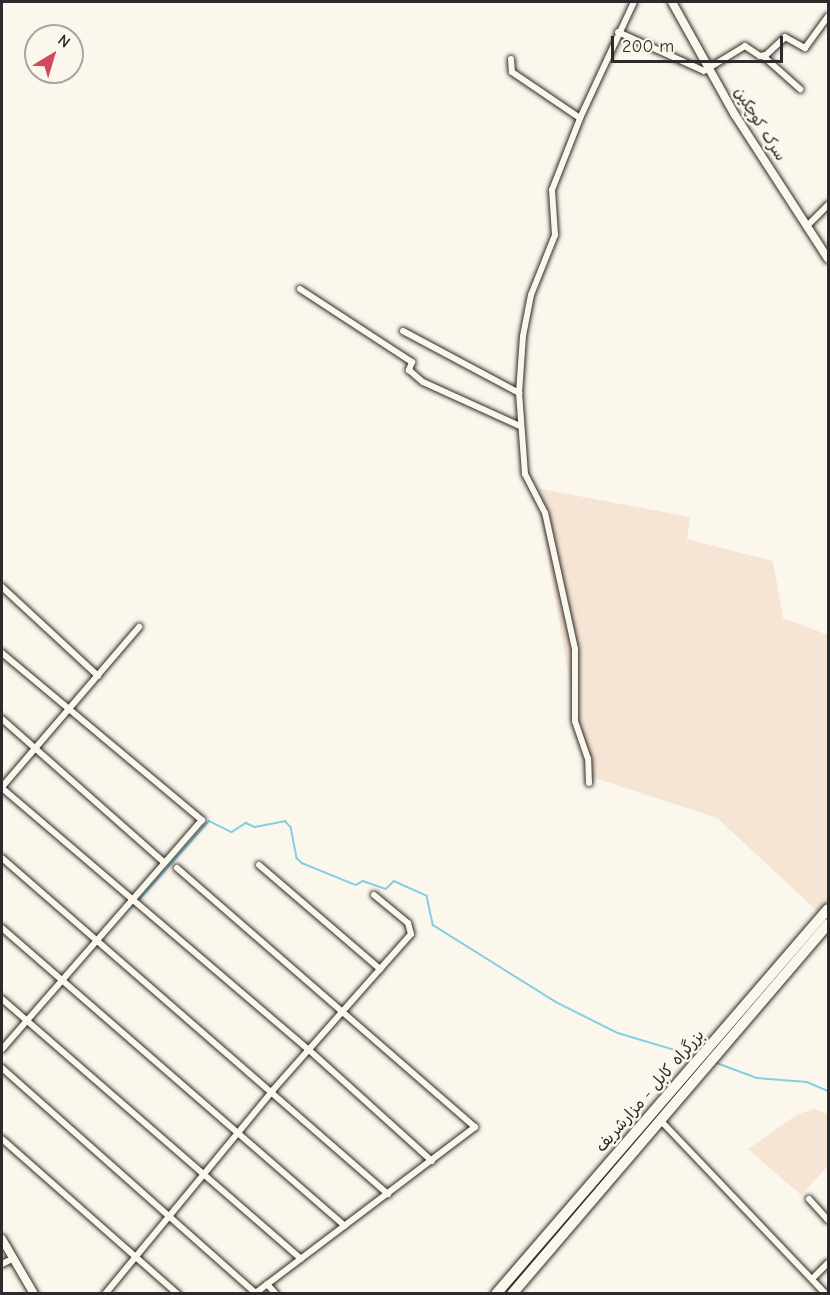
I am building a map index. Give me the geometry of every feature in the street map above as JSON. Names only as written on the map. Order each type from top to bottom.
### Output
[{"type":"highway","name":"بزرگراه کابل - مزارشریف","points":[[496,1293],[828,909]]},
{"type":"highway","name":"بزرگراه کابل - مزارشریف","points":[[512,1293],[662,1122],[828,924]]},
{"type":"main road","name":"سرک کوچکین","points":[[672,2],[709,69],[828,259]]},
{"type":"main road","points":[[2,1239],[33,1293]]},
{"type":"street","points":[[589,783],[588,759],[575,721],[575,649],[545,513],[525,474],[519,393],[523,336],[531,295],[555,235],[552,190],[580,118],[618,32],[634,2]]},
{"type":"street","points":[[763,56],[785,37],[805,48],[828,16]]},
{"type":"street","points":[[618,32],[704,71],[745,46],[763,56],[800,89]]},
{"type":"street","points":[[511,59],[512,72],[580,118]]},
{"type":"street","points":[[807,226],[828,205]]},
{"type":"street","points":[[300,289],[412,362],[409,370],[423,382],[520,426]]},
{"type":"street","points":[[403,331],[519,393]]},
{"type":"street","points":[[2,587],[98,676]]},
{"type":"street","points":[[139,627],[2,788],[308,1049],[432,1161]]},
{"type":"street","points":[[2,653],[67,710],[202,820],[98,942],[2,1049]]},
{"type":"street","points":[[2,719],[165,863]]},
{"type":"street","points":[[2,858],[273,1090],[388,1194]]},
{"type":"street","points":[[259,865],[380,969]]},
{"type":"street","points":[[2,1068],[254,1293],[475,1127],[177,868]]},
{"type":"street","points":[[105,1293],[273,1090],[411,934],[411,927],[374,895]]},
{"type":"street","points":[[2,928],[345,1226]]},
{"type":"street","points":[[2,999],[205,1173],[300,1259]]},
{"type":"street","points":[[662,1122],[826,1293]]},
{"type":"street","points":[[2,1139],[178,1293]]},
{"type":"street","points":[[809,1199],[828,1220]]},
{"type":"street","points":[[2,1264],[14,1258]]},
{"type":"street","points":[[813,1278],[828,1263]]},
{"type":"street","points":[[267,1284],[276,1293]]},
{"type":"shaded area","points":[[536,488],[690,517],[687,539],[773,561],[783,618],[828,635],[828,921],[717,818],[586,775]]},
{"type":"shaded area","points":[[814,1109],[828,1114],[828,1166],[801,1195],[748,1149],[798,1114]]},
{"type":"waterway","points":[[140,899],[209,821],[232,832],[246,823],[255,827],[285,821],[291,827],[297,858],[302,863],[356,885],[363,881],[386,889],[394,881],[427,896],[433,925],[556,1002],[618,1033],[692,1055]]},
{"type":"waterway","points":[[717,1063],[757,1078],[807,1082],[828,1091]]}]
